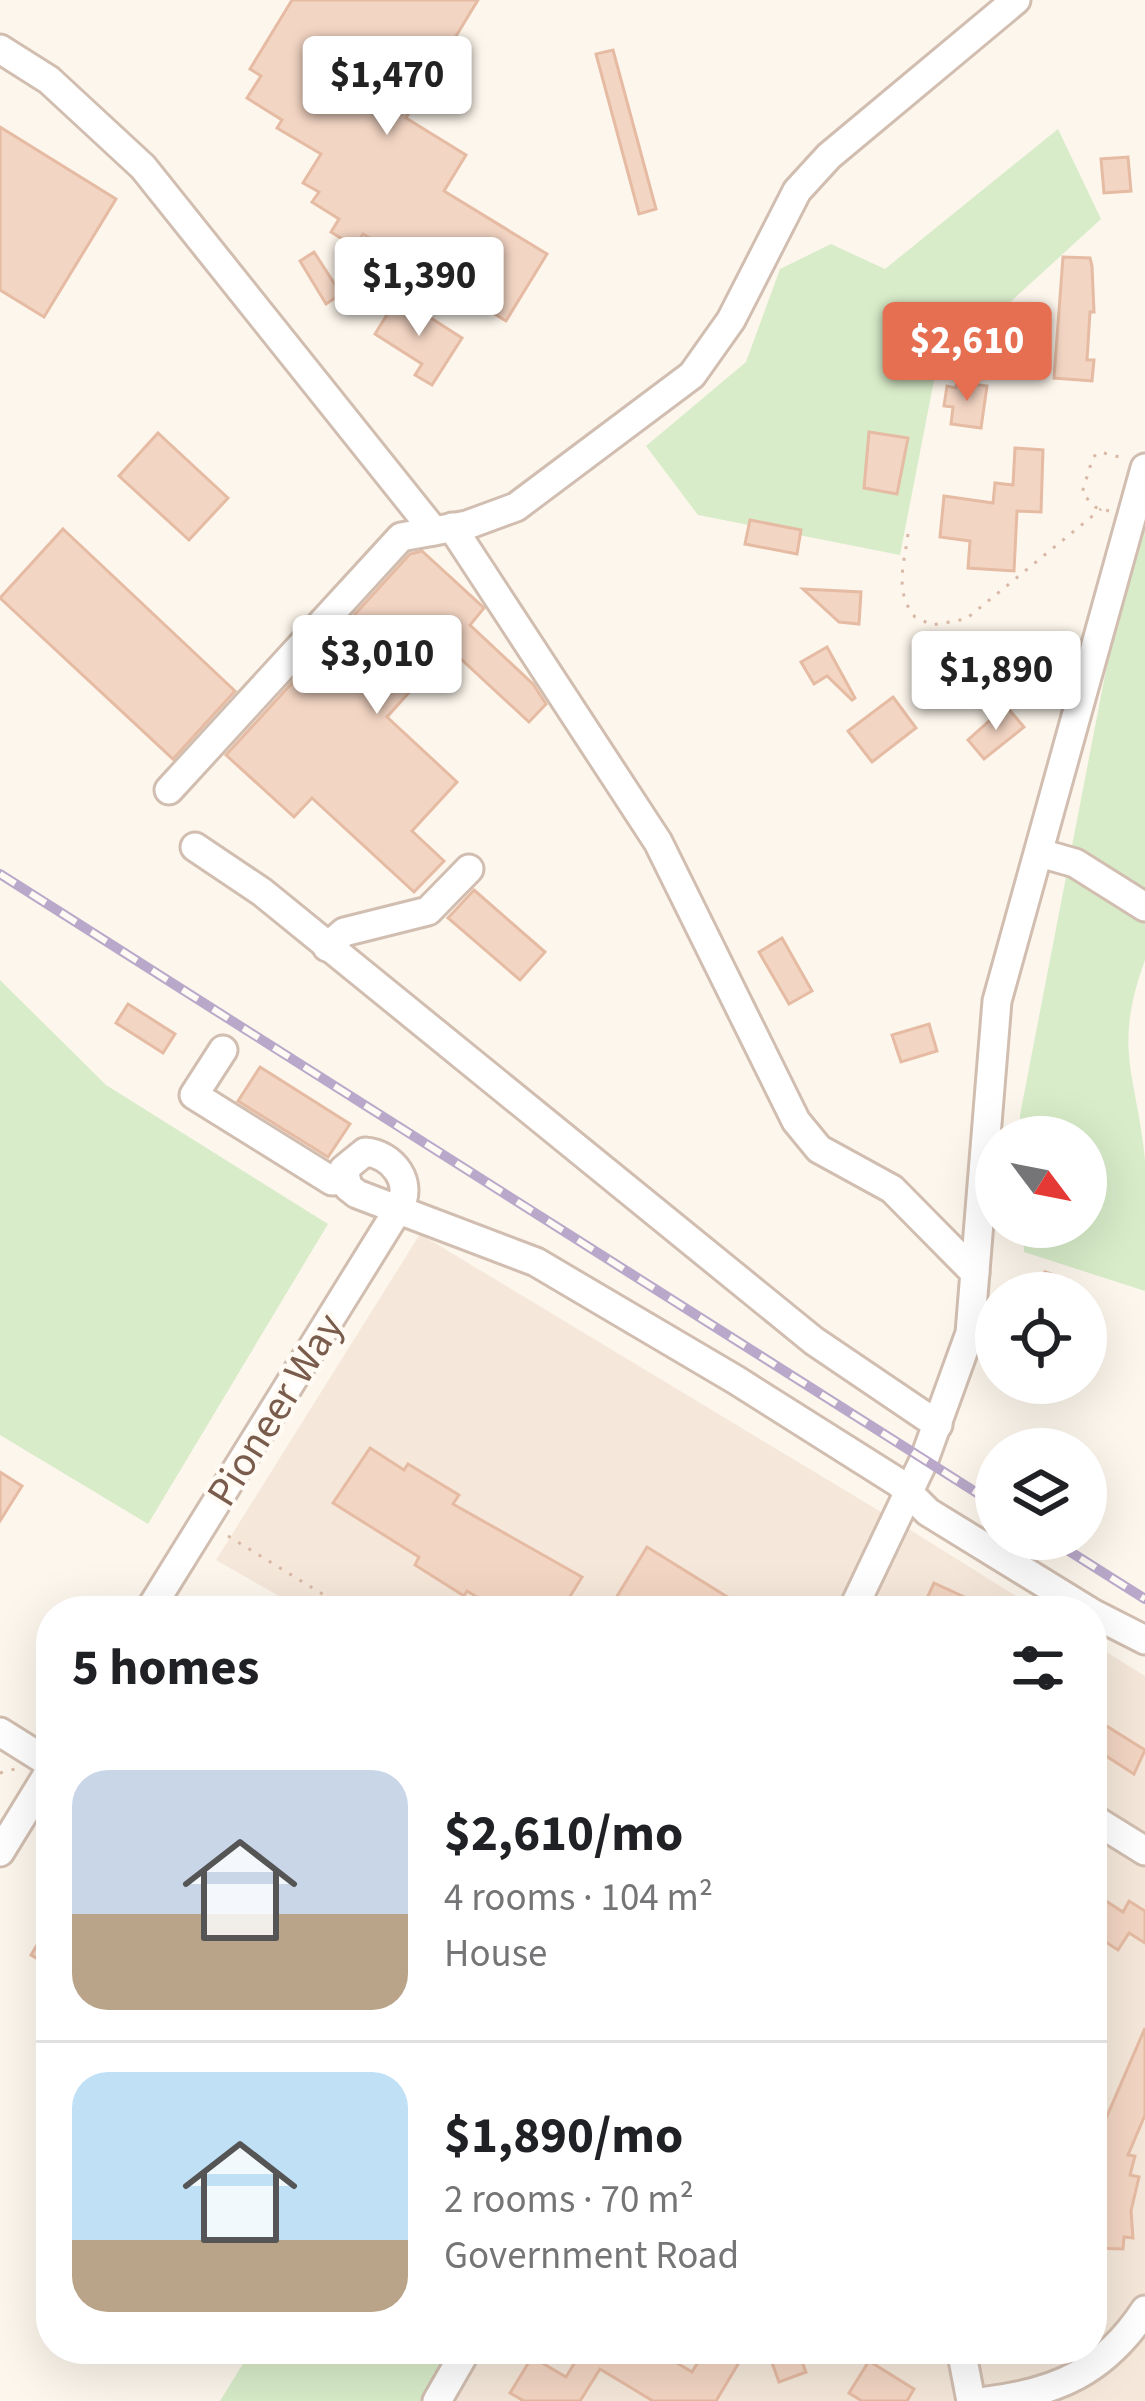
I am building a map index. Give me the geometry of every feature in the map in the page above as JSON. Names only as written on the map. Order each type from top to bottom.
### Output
[{"type":"street","points":[[170,790],[401,537],[516,507],[561,479],[692,375],[731,320],[797,191],[830,156],[1016,0]]},
{"type":"street","points":[[0,50],[49,80],[143,167],[443,529],[658,842],[796,1121],[819,1149],[892,1189],[975,1273],[970,1333],[938,1425],[859,1596]]},
{"type":"street","points":[[975,1272],[997,1001],[1075,713],[1135,516],[1136,464]]},
{"type":"street","points":[[195,848],[262,892],[814,1341],[938,1425]]},
{"type":"street","points":[[1040,853],[1075,863],[1134,899]]},
{"type":"street","points":[[327,947],[344,932],[428,911],[469,869]]},
{"type":"street","points":[[223,1050],[194,1096],[332,1181],[345,1180]]},
{"type":"street","points":[[399,1208],[405,1182],[382,1156],[356,1154],[347,1161],[345,1180],[357,1194],[536,1262],[736,1380],[910,1494],[928,1512],[1064,1596]]},
{"type":"street","name":"Pioneer Way","points":[[158,1596],[399,1208]]},
{"type":"street","points":[[1107,1621],[1145,1640]]},
{"type":"street","points":[[0,1732],[36,1757]]},
{"type":"street","points":[[0,1852],[36,1792]]},
{"type":"street","points":[[1107,1827],[1145,1851]]},
{"type":"street","points":[[1107,2355],[1125,2341],[1145,2310]]},
{"type":"street","points":[[437,2401],[458,2364]]},
{"type":"street","points":[[964,2364],[971,2401]]},
{"type":"street","points":[[987,2401],[1036,2395],[1081,2376],[1096,2364]]},
{"type":"path","points":[[1135,516],[1101,509],[1082,493],[1093,457],[1100,452],[1136,464]]},
{"type":"path","points":[[908,534],[900,594],[904,603],[915,617],[951,624],[966,619],[1101,509]]},
{"type":"path","points":[[226,1534],[326,1596]]},
{"type":"shaded area","points":[[420,1234],[1016,1596],[279,1596],[216,1560]]},
{"type":"shaded area","points":[[1107,1652],[1145,1676],[1145,2401],[448,2401],[471,2364],[1107,2364]]},
{"type":"green space","points":[[1058,129],[1101,219],[936,370],[900,555],[698,515],[646,446],[746,362],[780,269],[831,244],[885,269]]},
{"type":"green space","points":[[1145,468],[1145,960],[1128,1041],[1145,1160],[1145,1291],[1107,1279],[1107,1272],[1086,1272],[1024,1252],[1024,1248],[1107,1248],[1107,1116],[1020,1115]]},
{"type":"green space","points":[[0,980],[106,1085],[328,1224],[148,1524],[0,1435]]},
{"type":"green space","points":[[243,2364],[443,2364],[421,2401],[220,2401]]},
{"type":"building","points":[[292,0],[478,0],[406,118],[466,155],[444,191],[547,254],[506,321],[363,234],[355,247],[331,232],[339,219],[312,202],[319,192],[303,183],[321,154],[277,128],[282,120],[247,98],[261,76],[250,69]]},
{"type":"building","points":[[613,50],[656,209],[639,214],[596,54]]},
{"type":"building","points":[[0,127],[116,199],[44,317],[0,290]]},
{"type":"building","points":[[1128,157],[1131,191],[1104,193],[1101,159]]},
{"type":"building","points":[[314,252],[341,294],[326,304],[300,261]]},
{"type":"building","points":[[1063,257],[1090,258],[1092,266],[1094,312],[1090,312],[1087,360],[1094,360],[1092,381],[1054,378]]},
{"type":"building","points":[[398,297],[462,338],[432,385],[415,375],[422,364],[375,334]]},
{"type":"building","points":[[957,382],[987,386],[981,428],[951,424],[953,407],[944,406],[947,386],[956,388]]},
{"type":"building","points":[[869,432],[908,438],[897,494],[864,488]]},
{"type":"building","points":[[158,433],[228,498],[189,540],[119,476]]},
{"type":"building","points":[[1015,448],[1043,450],[1041,512],[1017,511],[1014,571],[968,568],[970,541],[940,537],[944,496],[993,503],[995,483],[1013,485]]},
{"type":"building","points":[[750,520],[801,530],[797,554],[745,544]]},
{"type":"building","points":[[63,529],[235,691],[173,759],[0,598]]},
{"type":"building","points":[[422,551],[484,608],[470,625],[533,684],[546,704],[529,722],[449,648],[387,717],[457,782],[412,831],[444,861],[414,892],[312,798],[294,817],[226,755],[410,554]]},
{"type":"building","points":[[803,589],[861,592],[859,624],[839,622]]},
{"type":"building","points":[[827,647],[852,700],[827,676],[814,684],[801,662]]},
{"type":"building","points":[[893,697],[916,728],[872,762],[848,731]]},
{"type":"building","points":[[1006,706],[1024,727],[984,759],[968,740]]},
{"type":"building","points":[[474,890],[545,952],[520,980],[448,918]]},
{"type":"building","points":[[782,938],[812,991],[789,1004],[759,952]]},
{"type":"building","points":[[128,1004],[175,1034],[163,1053],[116,1023]]},
{"type":"building","points":[[929,1024],[937,1051],[901,1062],[892,1035]]},
{"type":"building","points":[[260,1067],[350,1124],[328,1157],[238,1101]]},
{"type":"building","points":[[370,1448],[459,1495],[453,1504],[582,1577],[570,1596],[475,1596],[467,1591],[464,1596],[415,1565],[419,1557],[333,1503]]},
{"type":"building","points":[[0,1472],[22,1486],[0,1521]]},
{"type":"building","points":[[647,1547],[726,1596],[617,1596]]},
{"type":"building","points":[[934,1583],[962,1596],[928,1596]]},
{"type":"building","points":[[1107,1726],[1145,1750],[1134,1774],[1107,1757]]},
{"type":"building","points":[[1129,1901],[1145,1911],[1145,1943],[1129,1933],[1118,1950],[1107,1943],[1107,1902],[1123,1912]]},
{"type":"building","points":[[1145,2028],[1145,2115],[1128,2155],[1135,2156],[1130,2175],[1139,2177],[1131,2211],[1133,2238],[1124,2237],[1123,2249],[1107,2248],[1107,2116]]},
{"type":"building","points":[[528,2364],[544,2364],[566,2377],[574,2364],[679,2364],[692,2372],[697,2364],[738,2364],[716,2401],[653,2401],[600,2369],[580,2401],[524,2401],[510,2393]]},
{"type":"building","points":[[772,2364],[803,2364],[806,2372],[779,2382]]},
{"type":"building","points":[[867,2364],[914,2389],[907,2401],[862,2401],[849,2393]]},
{"type":"railway","points":[[0,874],[975,1492]]},
{"type":"railway","points":[[1083,1560],[1145,1599]]}]
